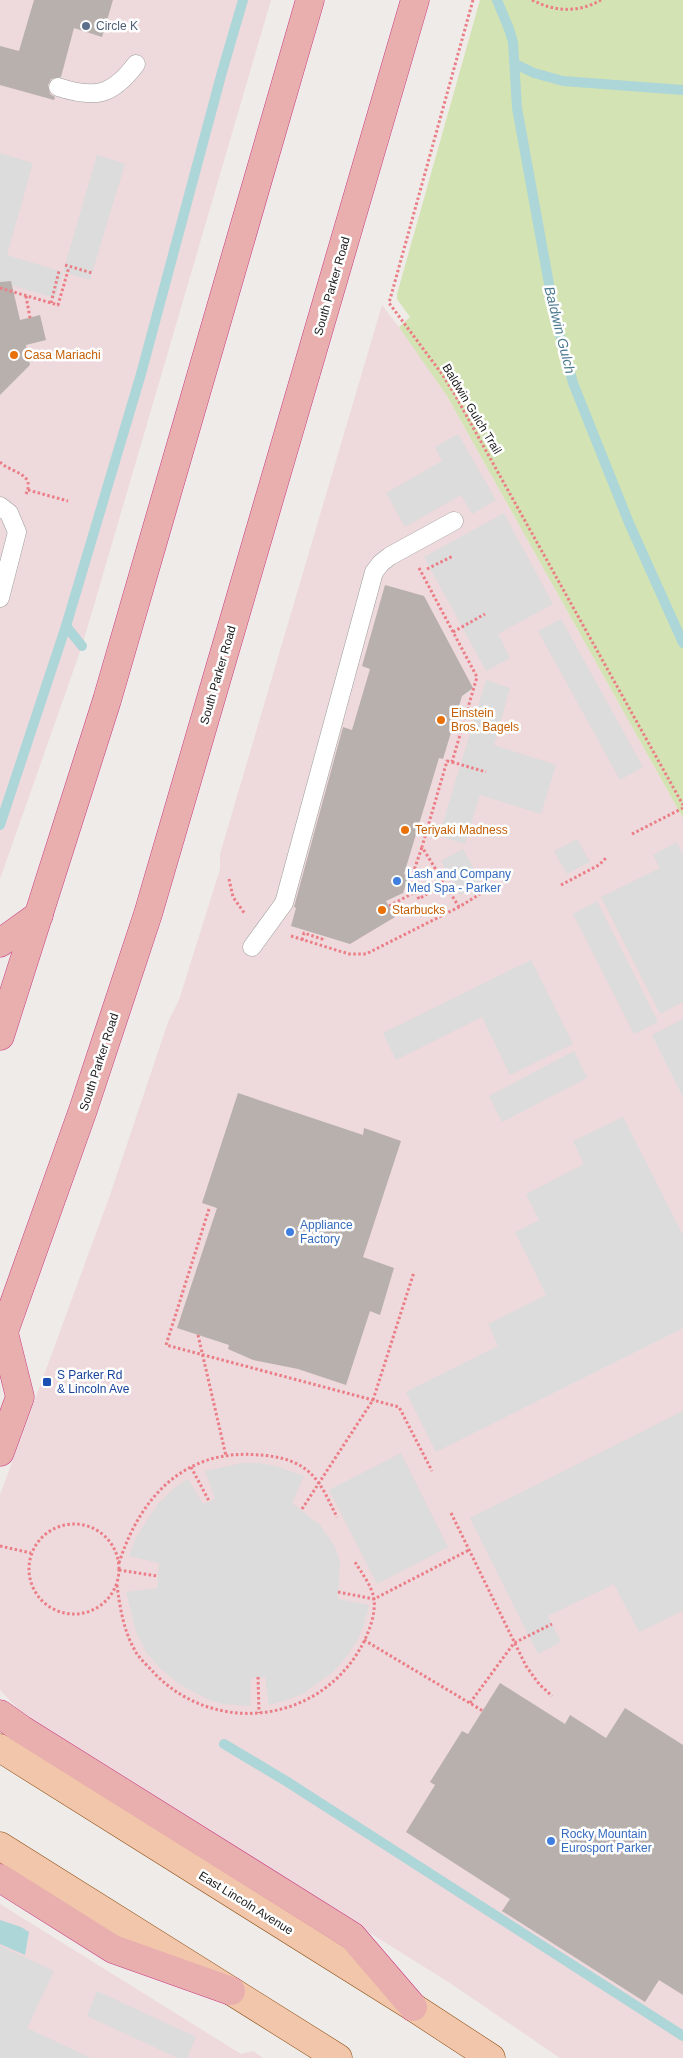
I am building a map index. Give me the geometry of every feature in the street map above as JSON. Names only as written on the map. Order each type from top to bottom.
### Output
[{"type":"highway","points":[[0,1036],[112,681],[310,0]]},
{"type":"highway","name":"South Parker Road","points":[[2,1338],[83,1110],[148,914],[415,0]]},
{"type":"highway","points":[[0,943],[39,915]]},
{"type":"highway","points":[[0,1452],[20,1397],[2,1338]]},
{"type":"highway","points":[[0,1714],[29,1735],[352,1936],[413,2007]]},
{"type":"highway","points":[[0,1878],[113,1949],[231,1991]]},
{"type":"main road","name":"East Lincoln Avenue","points":[[0,1748],[491,2058]]},
{"type":"main road","points":[[0,1846],[338,2058]]},
{"type":"lane","points":[[58,87],[85,94],[98,93],[122,80],[136,64]]},
{"type":"lane","points":[[0,506],[9,513],[17,532],[0,598]]},
{"type":"lane","points":[[252,947],[284,902],[374,572],[390,556],[454,521]]},
{"type":"path","name":"Baldwin Gulch Trail","points":[[473,0],[389,303],[442,374],[455,395],[683,806]]},
{"type":"path","points":[[532,0],[558,9],[572,10],[601,0]]},
{"type":"path","points":[[0,288],[58,305],[67,266],[92,273]]},
{"type":"path","points":[[50,303],[59,271]]},
{"type":"path","points":[[26,296],[30,318]]},
{"type":"path","points":[[0,462],[27,478],[29,483],[28,490],[24,496]]},
{"type":"path","points":[[28,490],[68,501]]},
{"type":"path","points":[[421,571],[453,556]]},
{"type":"path","points":[[416,563],[477,677],[452,762]]},
{"type":"path","points":[[453,632],[485,614]]},
{"type":"path","points":[[444,883],[419,898],[410,882],[447,761],[486,772]]},
{"type":"path","points":[[632,834],[683,806]]},
{"type":"path","points":[[422,847],[459,907]]},
{"type":"path","points":[[561,885],[599,865],[606,858]]},
{"type":"path","points":[[229,879],[231,891],[237,904],[245,914],[252,915]]},
{"type":"path","points":[[288,935],[342,953],[360,955],[377,949],[459,907],[488,889]]},
{"type":"path","points":[[389,906],[415,892]]},
{"type":"path","points":[[302,940],[304,933],[322,939],[323,936]]},
{"type":"path","points":[[209,1209],[166,1345],[202,1353],[399,1407],[432,1471]]},
{"type":"path","points":[[302,1509],[373,1400],[414,1272]]},
{"type":"path","points":[[198,1335],[226,1456]]},
{"type":"path","points":[[119,1562],[134,1524],[149,1501],[174,1478],[191,1467],[226,1456],[250,1454],[284,1459],[301,1466],[318,1483],[337,1517]]},
{"type":"path","points":[[191,1467],[209,1500]]},
{"type":"path","points":[[451,1514],[532,1676],[552,1696]]},
{"type":"path","points":[[117,1585],[108,1600],[95,1610],[79,1614],[54,1610],[41,1600],[32,1586],[29,1570],[31,1553],[39,1541],[50,1531],[64,1525],[79,1524],[93,1528],[105,1537],[114,1548],[119,1562],[117,1585],[124,1626],[132,1645],[144,1662],[160,1679],[180,1694],[206,1707],[240,1714],[259,1713],[294,1707],[318,1694],[344,1671],[364,1640],[372,1618],[374,1599],[355,1562]]},
{"type":"path","points":[[0,1546],[31,1553]]},
{"type":"path","points":[[338,1592],[374,1599],[469,1550]]},
{"type":"path","points":[[119,1570],[157,1576]]},
{"type":"path","points":[[469,1703],[514,1643],[552,1624]]},
{"type":"path","points":[[364,1640],[483,1711]]},
{"type":"path","points":[[258,1676],[259,1713]]},
{"type":"shaded area","points":[[0,0],[271,0],[82,646],[0,879]]},
{"type":"shaded area","points":[[0,153],[33,163],[7,255],[63,272],[55,298],[0,282]]},
{"type":"shaded area","points":[[97,155],[125,164],[90,280],[63,272]]},
{"type":"shaded area","points":[[382,305],[420,355],[447,396],[683,818],[683,2058],[560,2058],[450,1983],[48,1732],[19,1710],[0,1690],[0,1495],[109,1198],[168,1022],[179,1000],[220,869],[220,854]]},
{"type":"shaded area","points":[[458,434],[496,500],[472,514],[461,495],[405,527],[386,493],[442,461],[435,447]]},
{"type":"shaded area","points":[[504,513],[553,604],[498,634],[510,658],[486,671],[424,557]]},
{"type":"shaded area","points":[[561,619],[643,767],[620,780],[538,631]]},
{"type":"shaded area","points":[[486,680],[510,688],[494,745],[556,765],[541,814],[480,795],[465,844],[439,836]]},
{"type":"shaded area","points":[[577,839],[590,862],[567,874],[554,851]]},
{"type":"shaded area","points":[[677,842],[683,854],[683,1002],[660,1014],[601,897],[660,868],[653,855]]},
{"type":"shaded area","points":[[463,849],[481,882],[460,895],[441,861]]},
{"type":"shaded area","points":[[597,901],[658,1022],[634,1034],[573,914]]},
{"type":"shaded area","points":[[531,960],[573,1044],[510,1075],[482,1017],[396,1060],[383,1033]]},
{"type":"shaded area","points":[[683,1019],[683,1097],[652,1035]]},
{"type":"shaded area","points":[[574,1051],[587,1078],[502,1122],[489,1096]]},
{"type":"shaded area","points":[[623,1117],[683,1235],[683,1328],[436,1452],[406,1392],[498,1346],[488,1324],[546,1295],[515,1232],[539,1220],[526,1194],[584,1164],[573,1141]]},
{"type":"shaded area","points":[[683,1411],[683,1611],[639,1632],[614,1584],[548,1616],[561,1642],[538,1654],[470,1518]]},
{"type":"shaded area","points":[[401,1453],[448,1547],[377,1584],[329,1490]]},
{"type":"shaded area","points":[[242,1463],[261,1463],[304,1476],[292,1503],[320,1525],[334,1545],[340,1561],[338,1599],[369,1605],[364,1625],[357,1641],[334,1671],[304,1693],[269,1705],[265,1677],[251,1678],[250,1706],[223,1704],[209,1700],[179,1684],[160,1668],[146,1652],[136,1632],[126,1592],[157,1588],[159,1563],[129,1556],[136,1537],[158,1504],[173,1489],[188,1479],[203,1504],[215,1499],[205,1471]]},
{"type":"shaded area","points":[[0,1904],[241,2054],[253,2051],[263,2058],[0,2058]]},
{"type":"shaded area","points":[[0,1946],[54,1971],[27,2028],[91,2058],[0,2058]]},
{"type":"shaded area","points":[[97,1991],[196,2037],[187,2058],[178,2058],[87,2016]]},
{"type":"green space","points":[[480,0],[683,0],[683,818],[447,396],[399,327],[410,317],[397,299],[397,294]]},
{"type":"water","points":[[0,1920],[21,1927],[29,1932],[25,1955],[0,1944]]},
{"type":"building","points":[[34,0],[113,0],[102,37],[74,28],[61,77],[51,79],[48,85],[50,94],[55,97],[54,100],[0,85],[0,46],[19,51]]},
{"type":"building","name":"Casa Mariachi","points":[[11,281],[20,320],[40,315],[46,340],[26,345],[30,365],[0,395],[0,282]]},
{"type":"building","points":[[385,585],[424,596],[473,688],[462,696],[443,759],[439,758],[404,874],[409,875],[403,893],[386,901],[395,917],[350,944],[291,926],[296,908],[294,907],[343,727],[352,730],[370,669],[362,666]]},
{"type":"building","name":"Appliance Factory","points":[[238,1093],[363,1135],[364,1128],[401,1141],[363,1257],[394,1268],[380,1315],[370,1311],[346,1385],[298,1369],[253,1360],[228,1349],[229,1345],[177,1328],[217,1208],[202,1203]]},
{"type":"building","name":"Rocky Mountain Eurosport Parker","points":[[500,1683],[565,1724],[570,1715],[606,1738],[625,1708],[683,1745],[683,1995],[659,1980],[645,2002],[502,1911],[510,1899],[406,1832],[435,1785],[430,1782],[462,1731],[468,1734]]},
{"type":"waterway","points":[[0,825],[66,626],[141,374],[243,0]]},
{"type":"waterway","name":"Baldwin Gulch","points":[[497,0],[513,42],[517,108],[555,317],[573,383],[629,523],[683,643]]},
{"type":"waterway","points":[[515,64],[534,73],[563,81],[683,90]]},
{"type":"waterway","points":[[66,626],[82,646]]},
{"type":"waterway","points":[[224,1744],[286,1781],[683,2036]]},
{"type":"place","name":"Circle K","points":[[86,26]]},
{"type":"place","name":"Casa Mariachi","points":[[14,355]]},
{"type":"place","name":"Einstein Bros. Bagels","points":[[441,720]]},
{"type":"place","name":"Teriyaki Madness","points":[[405,830]]},
{"type":"place","name":"Lash and Company Med Spa - Parker","points":[[397,881]]},
{"type":"place","name":"Starbucks","points":[[382,910]]},
{"type":"place","name":"Appliance Factory","points":[[290,1232]]},
{"type":"place","name":"S Parker Rd & Lincoln Ave","points":[[47,1382]]},
{"type":"place","name":"Rocky Mountain Eurosport Parker","points":[[551,1841]]}]
